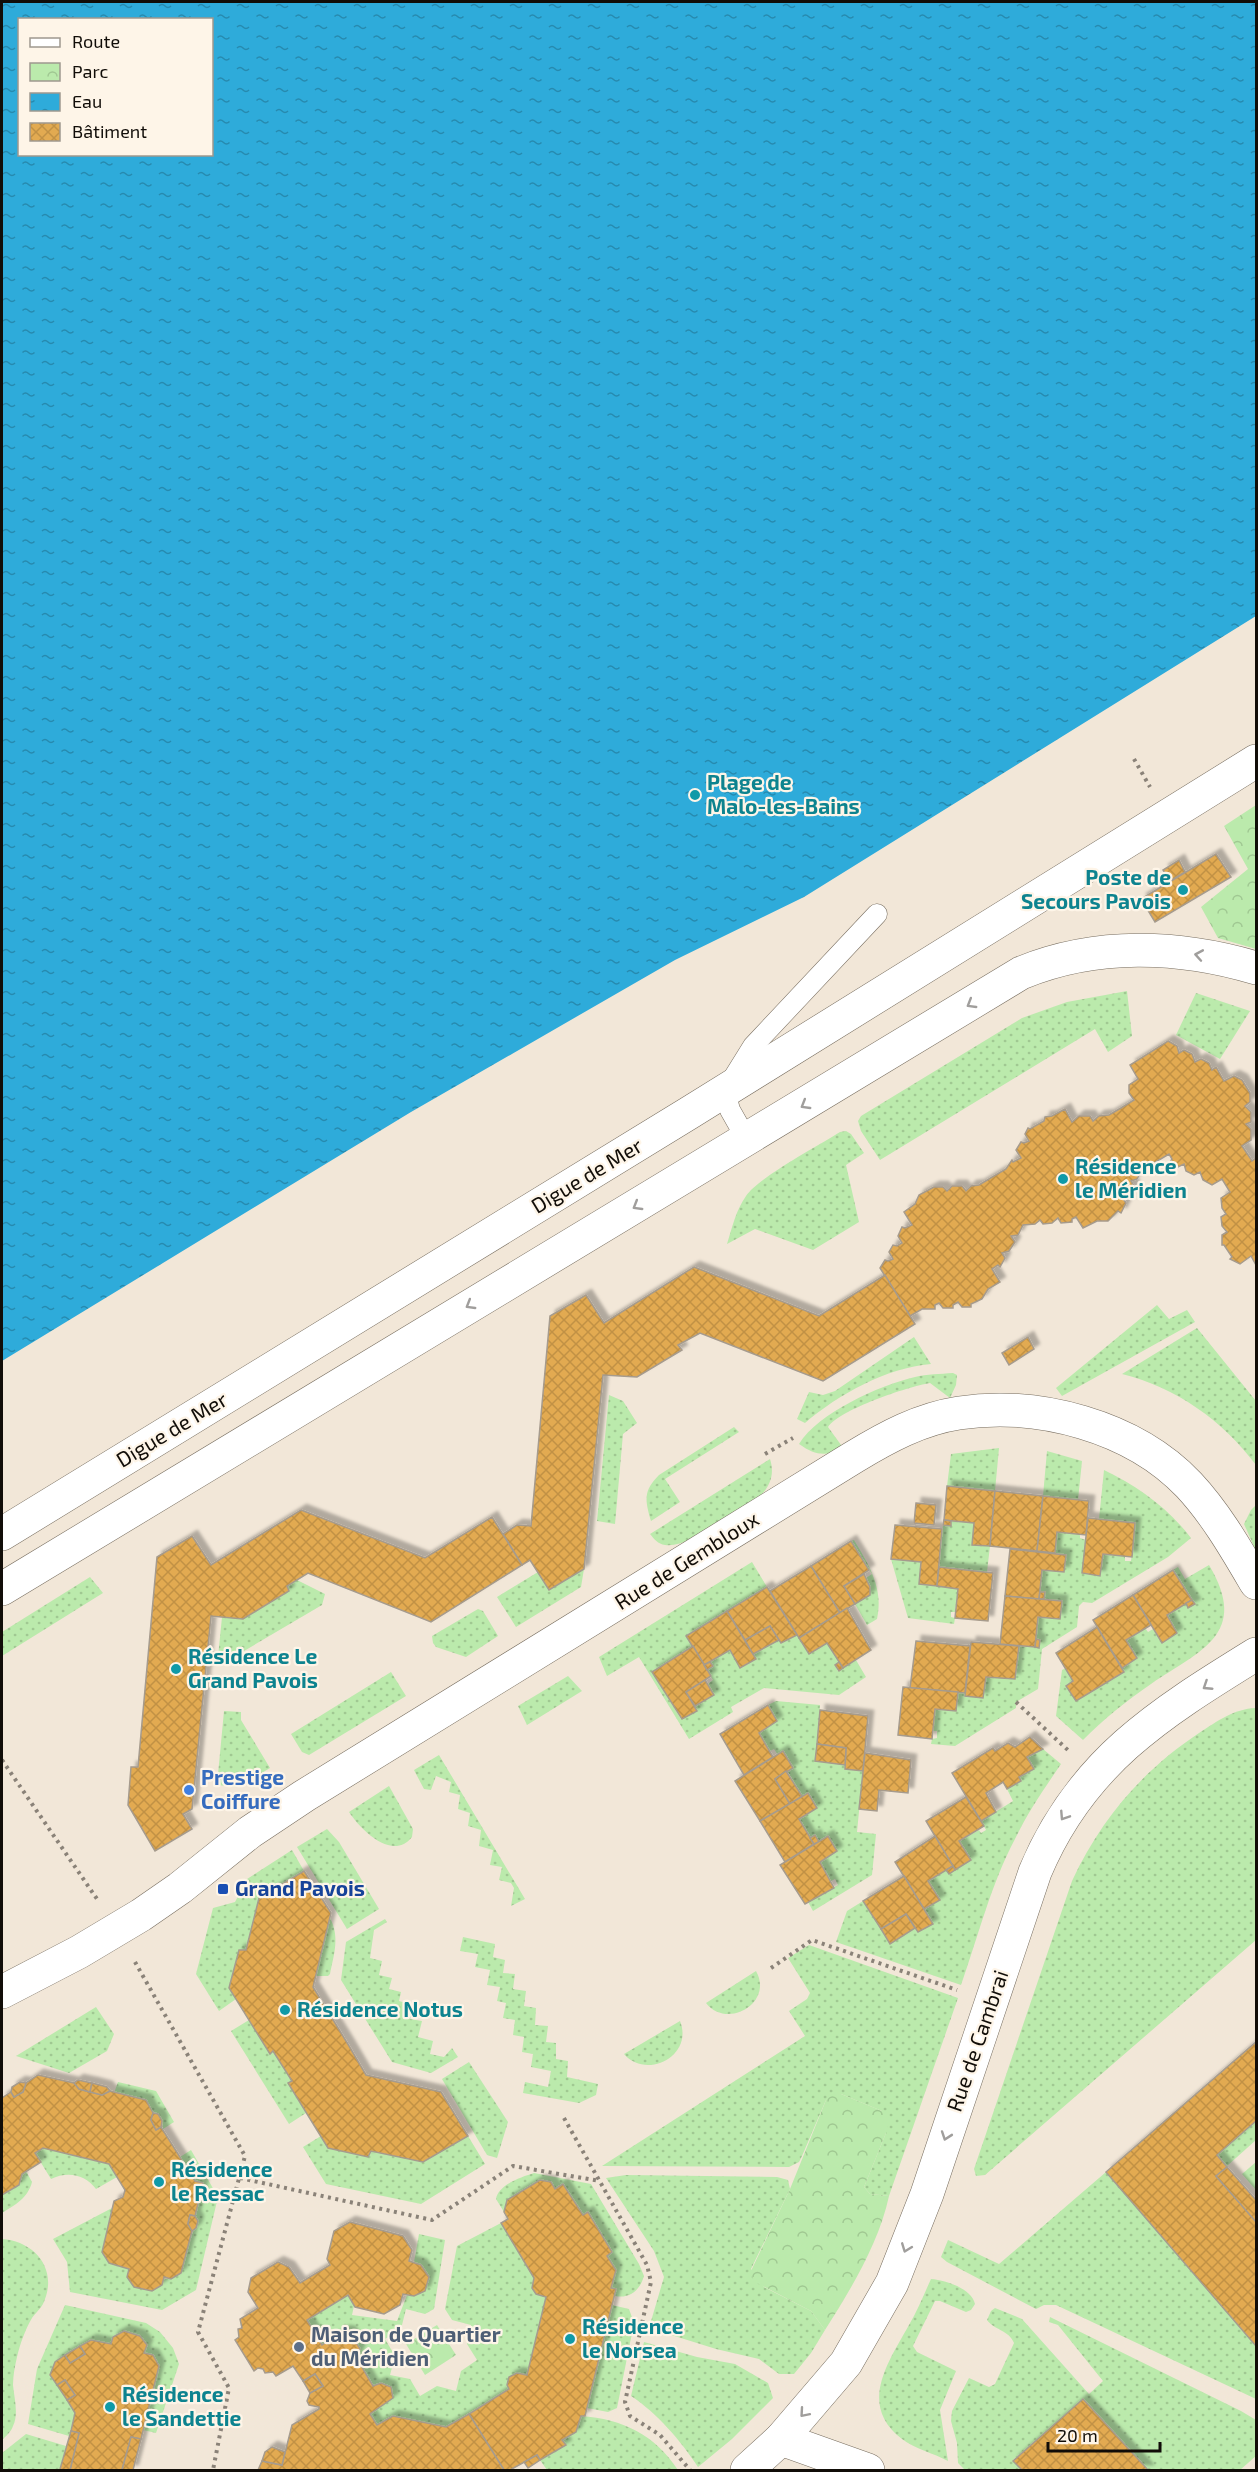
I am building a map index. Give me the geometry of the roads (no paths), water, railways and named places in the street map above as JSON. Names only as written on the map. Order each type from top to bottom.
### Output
[{"type":"street","name":"Digue de Mer","points":[[2,1534],[726,1091],[1160,801],[1257,761]]},
{"type":"street","points":[[2,1589],[295,1410],[1021,974],[1049,963],[1077,956],[1136,950],[1196,954],[1257,968]]},
{"type":"street","name":"Rue de Gembloux","points":[[2,1992],[117,1930],[163,1900],[232,1845],[295,1802],[835,1468],[880,1441],[917,1424],[958,1413],[1020,1411],[1060,1417],[1114,1435],[1153,1456],[1188,1484],[1214,1515],[1257,1583]]},
{"type":"street","name":"Rue de Cambrai","points":[[747,2470],[781,2439],[846,2363],[892,2283],[927,2193],[1045,1848],[1070,1807],[1108,1759],[1148,1725],[1257,1654]]},
{"type":"street","points":[[781,2439],[868,2470]]},
{"type":"lane","points":[[747,1140],[730,1110],[726,1091],[753,1046],[877,914]]},
{"type":"water","points":[[2,2],[1256,2],[1256,616],[804,897],[675,960],[411,1112],[2,1361]]},
{"type":"place","name":"Plage de Malo-les-Bains","points":[[695,795]]},
{"type":"place","name":"Poste de Secours Pavois","points":[[1183,890]]},
{"type":"place","name":"Résidence le Méridien","points":[[1063,1179]]},
{"type":"place","name":"Résidence Le Grand Pavois","points":[[176,1669]]},
{"type":"place","name":"Prestige Coiffure","points":[[189,1790]]},
{"type":"place","name":"Grand Pavois","points":[[223,1889]]},
{"type":"place","name":"Résidence Notus","points":[[285,2010]]},
{"type":"place","name":"Résidence le Ressac","points":[[159,2182]]},
{"type":"place","name":"Résidence le Norsea","points":[[570,2339]]},
{"type":"place","name":"Maison de Quartier du Méridien","points":[[299,2347]]},
{"type":"place","name":"Résidence le Sandettie","points":[[110,2407]]}]
